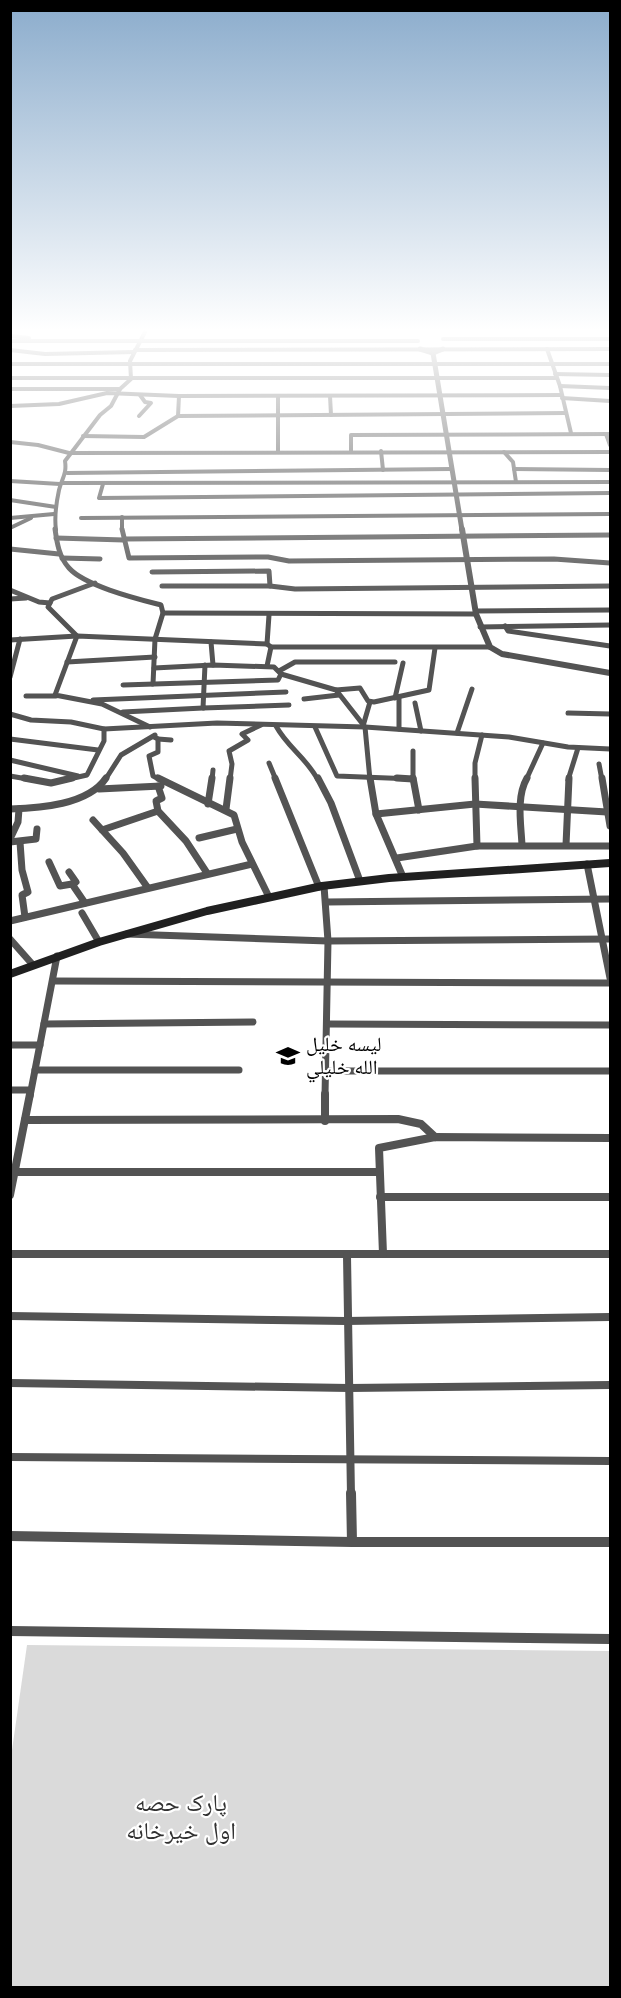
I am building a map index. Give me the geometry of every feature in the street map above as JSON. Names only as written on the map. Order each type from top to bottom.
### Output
[{"type":"main road","points":[[10,974],[125,934],[269,897],[322,886],[403,877],[610,863]]},
{"type":"street","points":[[92,425],[65,461],[66,473],[61,483],[54,514],[56,538],[61,556],[71,571],[118,594],[159,602],[163,613],[155,639],[153,684]]},
{"type":"street","points":[[83,436],[144,437],[163,425]]},
{"type":"street","points":[[278,451],[279,425]]},
{"type":"street","points":[[445,425],[476,614],[490,647],[501,654],[610,673]]},
{"type":"street","points":[[568,425],[571,434]]},
{"type":"street","points":[[351,452],[351,435],[608,434],[610,444]]},
{"type":"street","points":[[10,442],[38,445],[69,453],[610,452]]},
{"type":"street","points":[[381,452],[383,470]]},
{"type":"street","points":[[504,453],[513,462],[516,482]]},
{"type":"street","points":[[66,473],[451,469]]},
{"type":"street","points":[[514,469],[610,470]]},
{"type":"street","points":[[10,481],[103,484],[610,482]]},
{"type":"street","points":[[103,484],[99,498],[610,493]]},
{"type":"street","points":[[10,500],[56,507]]},
{"type":"street","points":[[10,518],[54,514]]},
{"type":"street","points":[[81,518],[610,514]]},
{"type":"street","points":[[10,528],[32,516]]},
{"type":"street","points":[[122,517],[129,558],[268,557],[289,561],[554,559],[610,563]]},
{"type":"street","points":[[56,538],[610,535]]},
{"type":"street","points":[[10,549],[100,559]]},
{"type":"street","points":[[152,572],[267,571],[270,572],[270,586]]},
{"type":"street","points":[[10,590],[39,603],[50,603],[62,595],[95,583]]},
{"type":"street","points":[[162,586],[270,586],[295,589],[610,586]]},
{"type":"street","points":[[10,599],[30,598]]},
{"type":"street","points":[[50,603],[48,607],[77,636]]},
{"type":"street","points":[[163,613],[269,617],[369,617],[610,610]]},
{"type":"street","points":[[267,666],[269,617]]},
{"type":"street","points":[[480,627],[610,625]]},
{"type":"street","points":[[505,626],[508,631],[610,646]]},
{"type":"street","points":[[56,696],[77,636]]},
{"type":"street","points":[[10,640],[77,636],[269,646],[490,647]]},
{"type":"street","points":[[10,677],[20,639]]},
{"type":"street","points":[[211,642],[213,665]]},
{"type":"street","points":[[370,702],[429,690],[435,648]]},
{"type":"street","points":[[68,662],[155,657]]},
{"type":"street","points":[[123,685],[278,680],[280,672],[292,662],[395,662]]},
{"type":"street","points":[[399,729],[397,698],[404,663]]},
{"type":"street","points":[[154,668],[205,665],[267,666],[338,692],[364,727],[368,739],[370,777],[376,814],[397,858],[403,877]]},
{"type":"street","points":[[203,708],[205,665]]},
{"type":"street","points":[[304,699],[360,688],[370,702],[364,727]]},
{"type":"street","points":[[457,733],[472,689]]},
{"type":"street","points":[[84,700],[286,692]]},
{"type":"street","points":[[26,696],[56,696],[84,700],[120,712],[154,728]]},
{"type":"street","points":[[415,704],[420,730]]},
{"type":"street","points":[[120,712],[289,705]]},
{"type":"street","points":[[568,713],[610,714]]},
{"type":"street","points":[[10,714],[31,720],[71,722],[104,729],[217,723],[364,727],[482,735],[578,748],[610,749]]},
{"type":"street","points":[[226,809],[232,764],[229,751],[249,740],[242,734],[263,724]]},
{"type":"street","points":[[276,726],[283,739],[308,761],[331,803],[360,881]]},
{"type":"street","points":[[315,727],[337,776],[413,779]]},
{"type":"street","points":[[154,728],[159,752],[150,756],[154,778],[234,814],[237,829],[269,897]]},
{"type":"street","points":[[10,776],[51,783],[87,775],[106,735],[104,729]]},
{"type":"street","points":[[477,846],[475,764],[482,735]]},
{"type":"street","points":[[99,789],[121,755],[128,749],[156,738],[171,740]]},
{"type":"street","points":[[10,740],[98,750]]},
{"type":"street","points":[[522,845],[520,805],[523,784],[535,765],[543,743]]},
{"type":"street","points":[[566,845],[568,781],[578,748]]},
{"type":"street","points":[[413,751],[413,779],[419,810]]},
{"type":"street","points":[[10,760],[80,777]]},
{"type":"street","points":[[269,763],[327,902],[328,1024],[325,1121]]},
{"type":"street","points":[[599,764],[610,826]]},
{"type":"street","points":[[208,804],[213,770]]},
{"type":"street","points":[[10,809],[52,807],[99,789],[170,784]]},
{"type":"street","points":[[158,786],[162,798],[156,801],[158,811],[186,841],[207,873]]},
{"type":"street","points":[[376,814],[475,804],[607,812]]},
{"type":"street","points":[[19,809],[18,822],[10,841],[36,839],[37,829]]},
{"type":"street","points":[[102,830],[158,811]]},
{"type":"street","points":[[93,820],[148,888]]},
{"type":"street","points":[[199,838],[237,829]]},
{"type":"street","points":[[20,842],[22,870],[28,892],[22,895],[25,917]]},
{"type":"street","points":[[397,858],[477,846],[610,846]]},
{"type":"street","points":[[49,862],[60,886],[76,882],[69,872]]},
{"type":"street","points":[[10,921],[252,864]]},
{"type":"street","points":[[53,981],[610,980],[587,864]]},
{"type":"street","points":[[72,884],[85,903]]},
{"type":"street","points":[[327,902],[610,899]]},
{"type":"street","points":[[82,912],[99,942]]},
{"type":"street","points":[[125,934],[328,941],[610,939]]},
{"type":"street","points":[[10,939],[33,965]]},
{"type":"street","points":[[10,1195],[57,956]]},
{"type":"street","points":[[44,1024],[253,1022]]},
{"type":"street","points":[[328,1024],[610,1025]]},
{"type":"street","points":[[10,1045],[40,1045]]},
{"type":"street","points":[[35,1070],[239,1070]]},
{"type":"street","points":[[326,1071],[610,1071]]},
{"type":"street","points":[[10,1090],[30,1090]]},
{"type":"street","points":[[25,1120],[410,1120],[421,1124],[435,1137]]},
{"type":"street","points":[[383,1254],[379,1148],[435,1137],[610,1138]]},
{"type":"street","points":[[10,1141],[21,1141]]},
{"type":"street","points":[[15,1172],[379,1172]]},
{"type":"street","points":[[380,1197],[610,1197]]},
{"type":"street","points":[[10,1254],[347,1256],[610,1254]]},
{"type":"street","points":[[347,1256],[346,1321],[352,1542]]},
{"type":"street","points":[[10,1316],[346,1321],[610,1317]]},
{"type":"street","points":[[10,1383],[349,1388],[610,1385]]},
{"type":"street","points":[[10,1457],[610,1461]]},
{"type":"street","points":[[10,1536],[352,1542],[610,1542]]},
{"type":"street","points":[[10,1631],[610,1639]]},
{"type":"green space","name":"پارک حصه اول خیرخانه","points":[[27,1645],[610,1651],[610,1987],[11,1987],[11,1757]]},
{"type":"place","name":"ليسه خليل الله خليلي","points":[[288,1056]]}]
